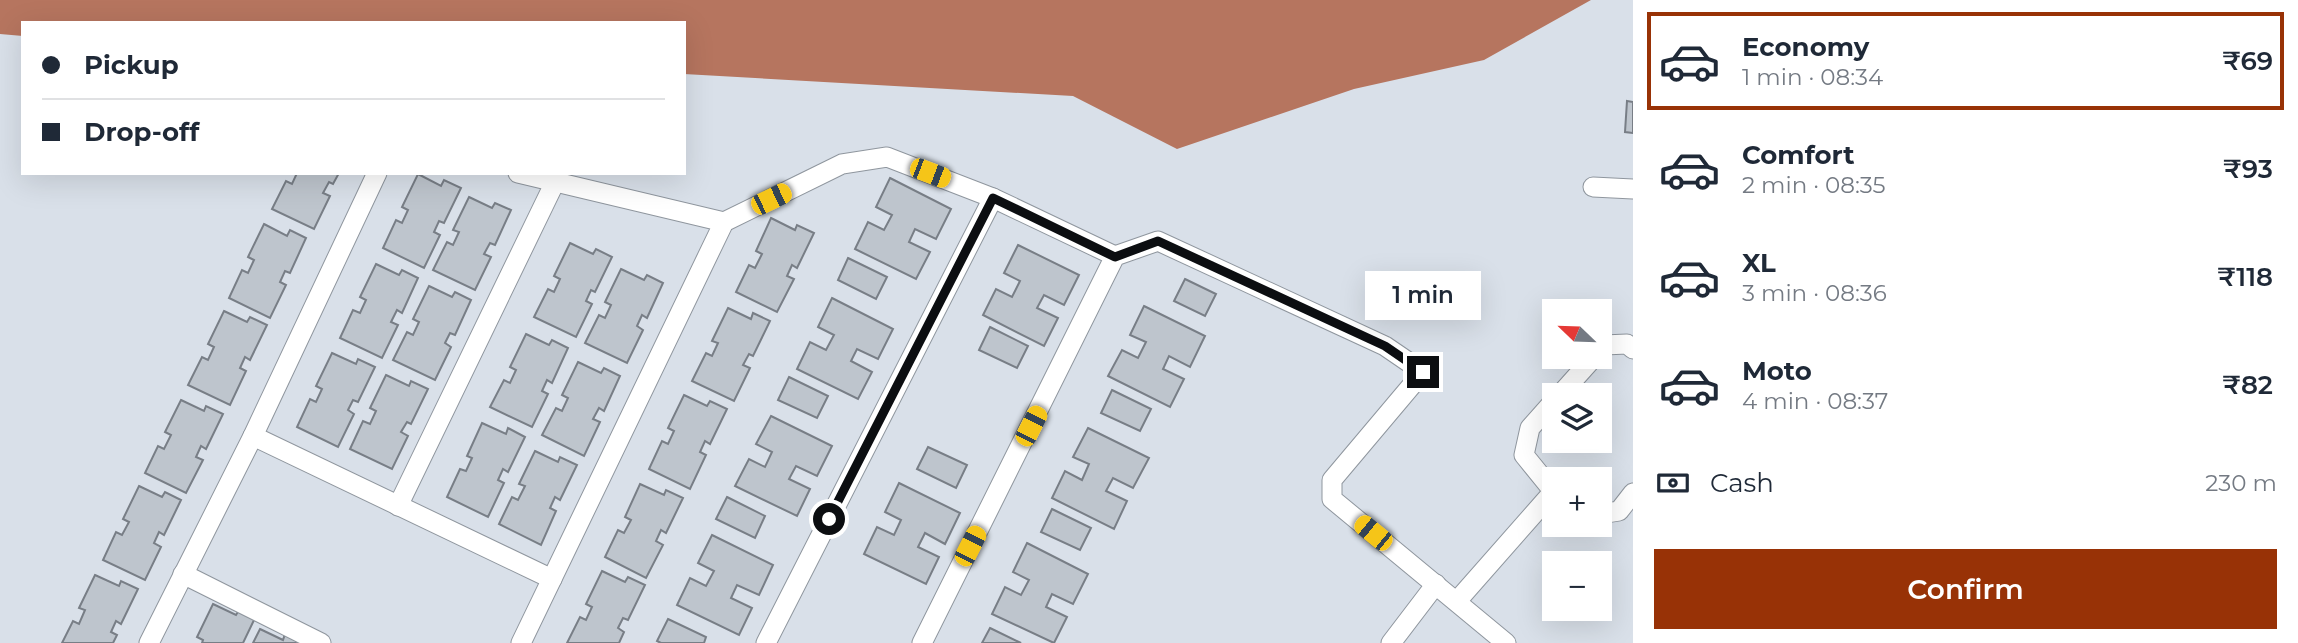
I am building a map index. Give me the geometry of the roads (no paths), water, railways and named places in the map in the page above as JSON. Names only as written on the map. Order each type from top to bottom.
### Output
[{"type":"street","points":[[521,643],[724,222],[842,164],[887,156],[993,198],[1115,257]]},
{"type":"street","points":[[149,643],[253,436],[376,175]]},
{"type":"street","points":[[526,175],[724,222]]},
{"type":"street","points":[[398,506],[555,182]]},
{"type":"street","points":[[1592,187],[1633,189]]},
{"type":"street","points":[[766,643],[993,198]]},
{"type":"street","points":[[922,643],[1115,257],[1158,241],[1385,346],[1423,372],[1332,480],[1332,499],[1506,643]]},
{"type":"street","points":[[1612,345],[1628,344],[1633,349]]},
{"type":"street","points":[[1571,383],[1583,369]]},
{"type":"street","points":[[1542,414],[1530,428],[1524,455],[1542,477]]},
{"type":"street","points":[[253,436],[552,579]]},
{"type":"street","points":[[1612,512],[1619,511],[1633,493]]},
{"type":"street","points":[[1457,601],[1542,505]]},
{"type":"street","points":[[183,573],[321,643]]},
{"type":"street","points":[[1391,643],[1436,584]]}]
